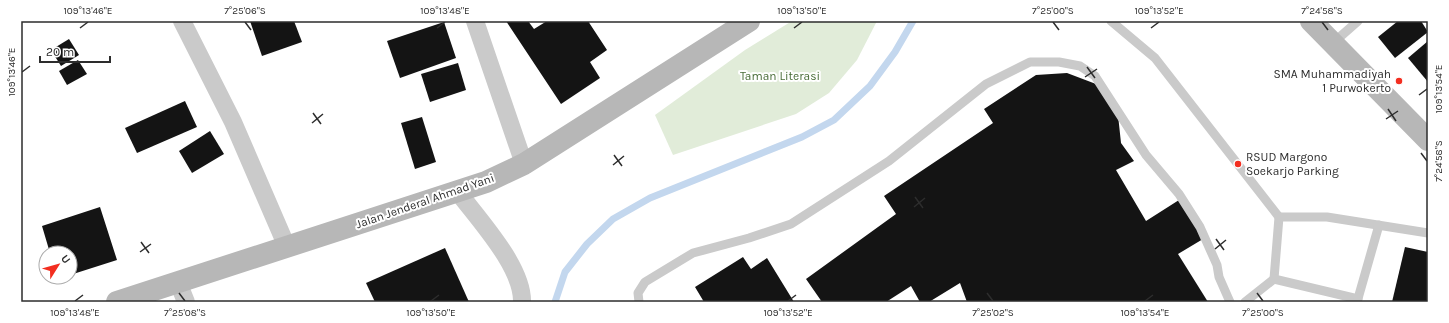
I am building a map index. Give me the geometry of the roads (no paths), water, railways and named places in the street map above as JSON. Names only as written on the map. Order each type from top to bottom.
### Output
[{"type":"main road","name":"Jalan Jenderal Ahmad Yani","points":[[117,302],[486,182],[524,164],[749,21]]},
{"type":"main road","points":[[1311,21],[1428,140]]},
{"type":"street","points":[[182,21],[234,122],[287,247]]},
{"type":"street","points":[[475,21],[524,164]]},
{"type":"street","points":[[458,192],[507,259],[520,283],[522,302]]},
{"type":"street","points":[[178,282],[186,302]]},
{"type":"lane","points":[[1111,21],[1154,58],[1279,218],[1274,279],[1245,302]]},
{"type":"lane","points":[[1333,43],[1358,21]]},
{"type":"lane","points":[[639,302],[638,293],[645,282],[693,253],[749,238],[791,224],[889,160],[986,84],[1030,62],[1059,62],[1080,66],[1095,76],[1146,155],[1179,194],[1200,227],[1217,265],[1219,277],[1230,302]]},
{"type":"lane","points":[[1279,218],[1327,217],[1428,233]]},
{"type":"lane","points":[[1274,279],[1358,300],[1379,225]]},
{"type":"waterway","points":[[555,302],[565,272],[587,244],[613,219],[650,198],[802,137],[834,120],[870,86],[895,52],[913,21]]},
{"type":"place","name":"SMA Muhammadiyah 1 Purwokerto","points":[[1399,81]]},
{"type":"place","name":"RSUD Margono Soekarjo Parking","points":[[1238,164]]},
{"type":"park label","name":"Taman Literasi","points":[[780,76]]}]
